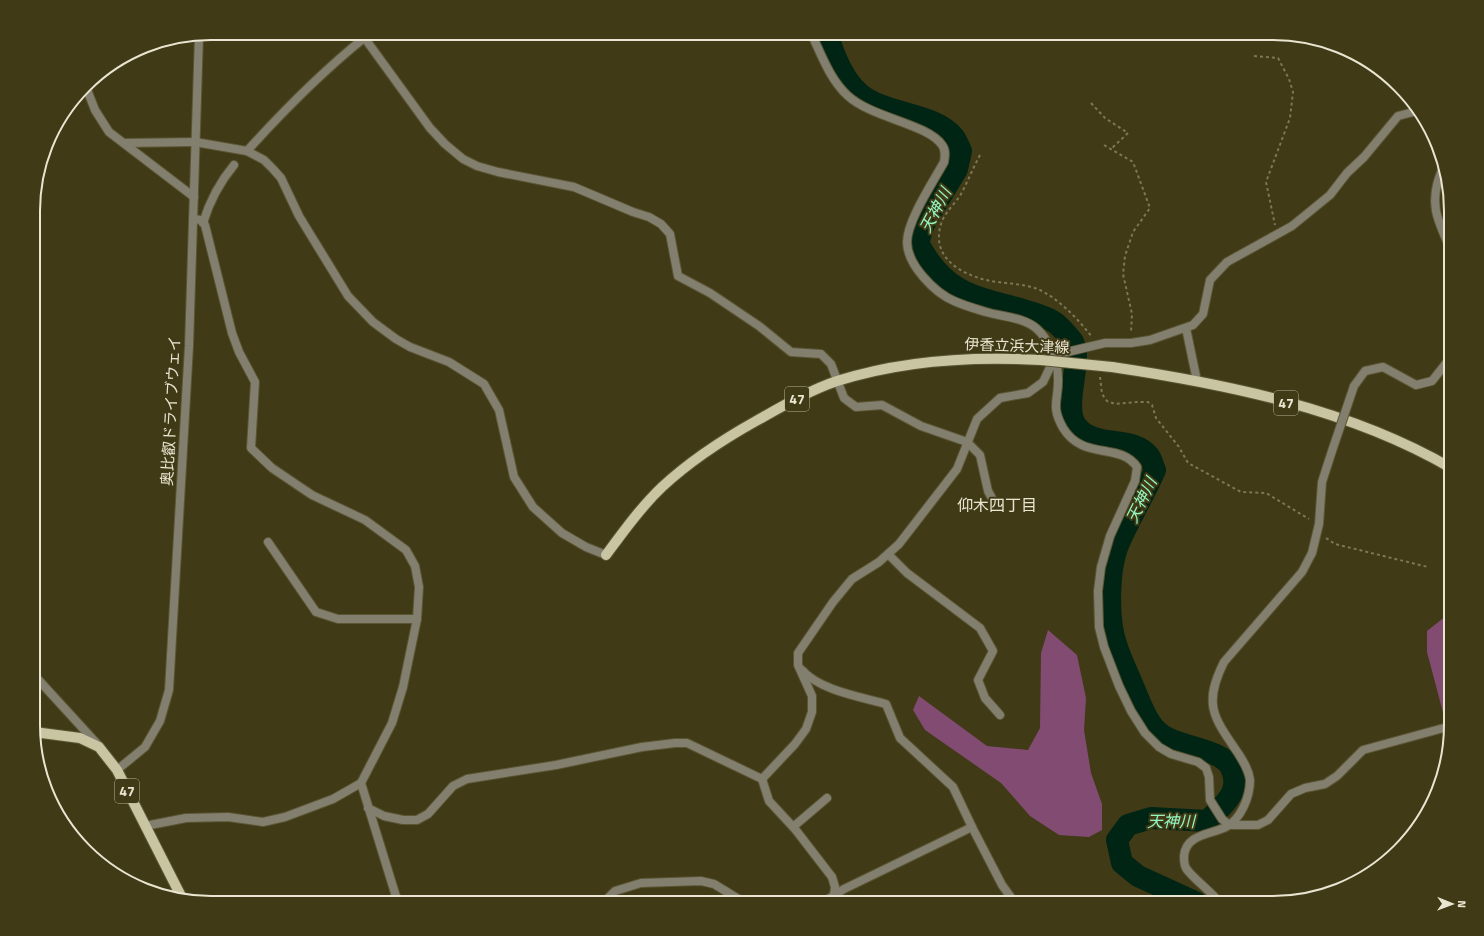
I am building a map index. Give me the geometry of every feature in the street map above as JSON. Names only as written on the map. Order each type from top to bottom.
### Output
[{"type":"main road","name":"伊香立浜大津線","points":[[606,555],[634,519],[662,487],[699,456],[731,435],[781,407],[837,381],[904,365],[961,358],[1041,360],[1112,367],[1197,381],[1312,410],[1373,430],[1444,465]]},
{"type":"main road","name":"47","points":[[40,733],[80,738],[99,747],[117,770],[180,893]]},
{"type":"street","name":"奥比叡ドライブウェイ","points":[[117,770],[144,747],[160,721],[169,690],[189,346],[199,40]]},
{"type":"street","points":[[247,151],[285,109],[358,40]]},
{"type":"street","points":[[367,40],[430,128],[444,144],[463,159],[477,166],[498,172],[574,187],[633,212],[649,217],[661,224],[670,234],[678,276],[716,297],[759,326],[791,352],[821,354],[831,364],[844,398],[856,406],[882,405],[921,426],[968,442],[980,455],[988,491],[994,502]]},
{"type":"street","points":[[814,40],[826,65],[838,84],[847,95],[859,105],[878,114],[914,127],[928,134],[942,144],[945,152],[944,162],[913,220],[907,242],[910,257],[919,272],[932,286],[953,301],[988,313],[1020,320],[1036,328],[1049,342],[1054,359],[1058,377],[1055,406],[1058,417],[1067,434],[1074,441],[1084,447],[1130,458],[1137,467],[1135,480],[1110,536],[1099,579],[1098,627],[1108,661],[1132,711],[1145,732],[1159,747],[1171,754],[1198,762],[1206,768],[1209,777],[1210,800],[1222,819],[1228,825],[1258,825],[1268,820],[1291,794],[1305,788],[1325,784],[1337,776],[1363,750],[1444,728]]},
{"type":"street","points":[[88,92],[95,110],[109,132],[194,197]]},
{"type":"street","points":[[762,779],[795,744],[806,729],[812,712],[812,696],[798,665],[798,653],[833,602],[852,579],[879,562],[899,544],[957,469],[977,419],[1000,398],[1028,393],[1043,382],[1054,359],[1063,353],[1098,344],[1131,343],[1150,340],[1193,325],[1203,314],[1210,280],[1227,262],[1277,236],[1330,196],[1347,173],[1364,157],[1398,116],[1412,112]]},
{"type":"street","points":[[124,143],[196,142],[247,151],[264,160],[281,178],[299,216],[348,296],[373,322],[403,343],[449,362],[484,384],[499,410],[514,477],[534,507],[562,533],[586,547],[606,555]]},
{"type":"street","points":[[203,223],[210,200],[234,165]]},
{"type":"street","points":[[1440,175],[1435,190],[1434,206],[1444,235]]},
{"type":"street","points":[[145,826],[186,818],[228,817],[263,822],[285,817],[333,799],[361,783],[392,723],[403,687],[416,619],[419,587],[415,566],[406,550],[365,520],[312,495],[272,468],[251,448],[255,382],[239,352],[232,333],[208,234],[201,220],[193,219]]},
{"type":"street","points":[[1186,328],[1197,381]]},
{"type":"street","points":[[1213,896],[1186,868],[1185,850],[1189,843],[1228,825],[1241,812],[1248,797],[1250,780],[1245,764],[1217,722],[1212,693],[1215,679],[1224,662],[1302,572],[1312,553],[1318,528],[1322,482],[1354,386],[1365,371],[1383,367],[1416,385],[1432,381],[1444,366]]},
{"type":"street","points":[[268,542],[316,612],[338,619],[416,619]]},
{"type":"street","points":[[888,554],[907,573],[980,628],[993,651],[978,680],[985,698],[1000,715]]},
{"type":"street","points":[[798,665],[807,676],[822,685],[886,704],[900,738],[952,787],[1002,885],[1009,896]]},
{"type":"street","points":[[40,682],[99,747]]},
{"type":"street","points":[[368,808],[384,816],[403,820],[417,820],[428,814],[453,786],[467,779],[556,765],[642,747],[676,743],[688,743],[762,779]]},
{"type":"street","points":[[762,779],[764,791],[769,801],[793,827],[832,877],[835,887],[834,896]]},
{"type":"street","points":[[361,783],[396,896]]},
{"type":"street","points":[[793,827],[827,798]]},
{"type":"street","points":[[836,896],[844,888],[972,827]]},
{"type":"street","points":[[610,896],[615,891],[641,883],[701,881],[714,884],[734,896]]},
{"type":"path","points":[[1254,56],[1278,58],[1289,79],[1293,92],[1290,118],[1266,182],[1277,236]]},
{"type":"path","points":[[1091,103],[1105,118],[1128,133],[1111,149]]},
{"type":"path","points":[[1104,145],[1132,162],[1150,208],[1133,232],[1125,256],[1123,274],[1132,314],[1131,343]]},
{"type":"path","points":[[980,155],[961,194],[941,223],[938,237],[941,252],[951,263],[968,274],[985,280],[1040,290],[1071,313],[1098,344]]},
{"type":"path","points":[[1100,373],[1102,394],[1108,401],[1115,404],[1148,402],[1152,405],[1156,418],[1179,447],[1188,463],[1241,492],[1266,493],[1318,528],[1335,544],[1428,567]]},
{"type":"shaded area","points":[[1444,618],[1444,716],[1427,652],[1427,631]]},
{"type":"shaded area","points":[[1048,630],[1077,655],[1086,698],[1084,730],[1091,773],[1102,804],[1102,830],[1089,837],[1059,835],[1030,816],[1001,783],[925,730],[913,710],[919,696],[987,746],[1028,750],[1040,728],[1041,653]]},
{"type":"waterway","name":"天神川","points":[[829,40],[835,57],[847,80],[858,92],[881,106],[933,122],[945,129],[957,142],[961,151],[957,169],[924,224],[918,243],[928,259],[938,272],[960,290],[987,300],[1041,316],[1051,320],[1059,326],[1072,340],[1076,350],[1071,409],[1073,420],[1078,428],[1095,438],[1134,446],[1142,450],[1151,459],[1155,470],[1115,554],[1110,595],[1110,609],[1114,636],[1120,657],[1141,706],[1152,725],[1157,731],[1169,739],[1209,752],[1225,760],[1230,766],[1234,775],[1235,783],[1230,797],[1207,821],[1151,818],[1128,825],[1117,840],[1122,863],[1138,876],[1182,896]]},
{"type":"district","name":"仰木四丁目","points":[[997,505]]}]
